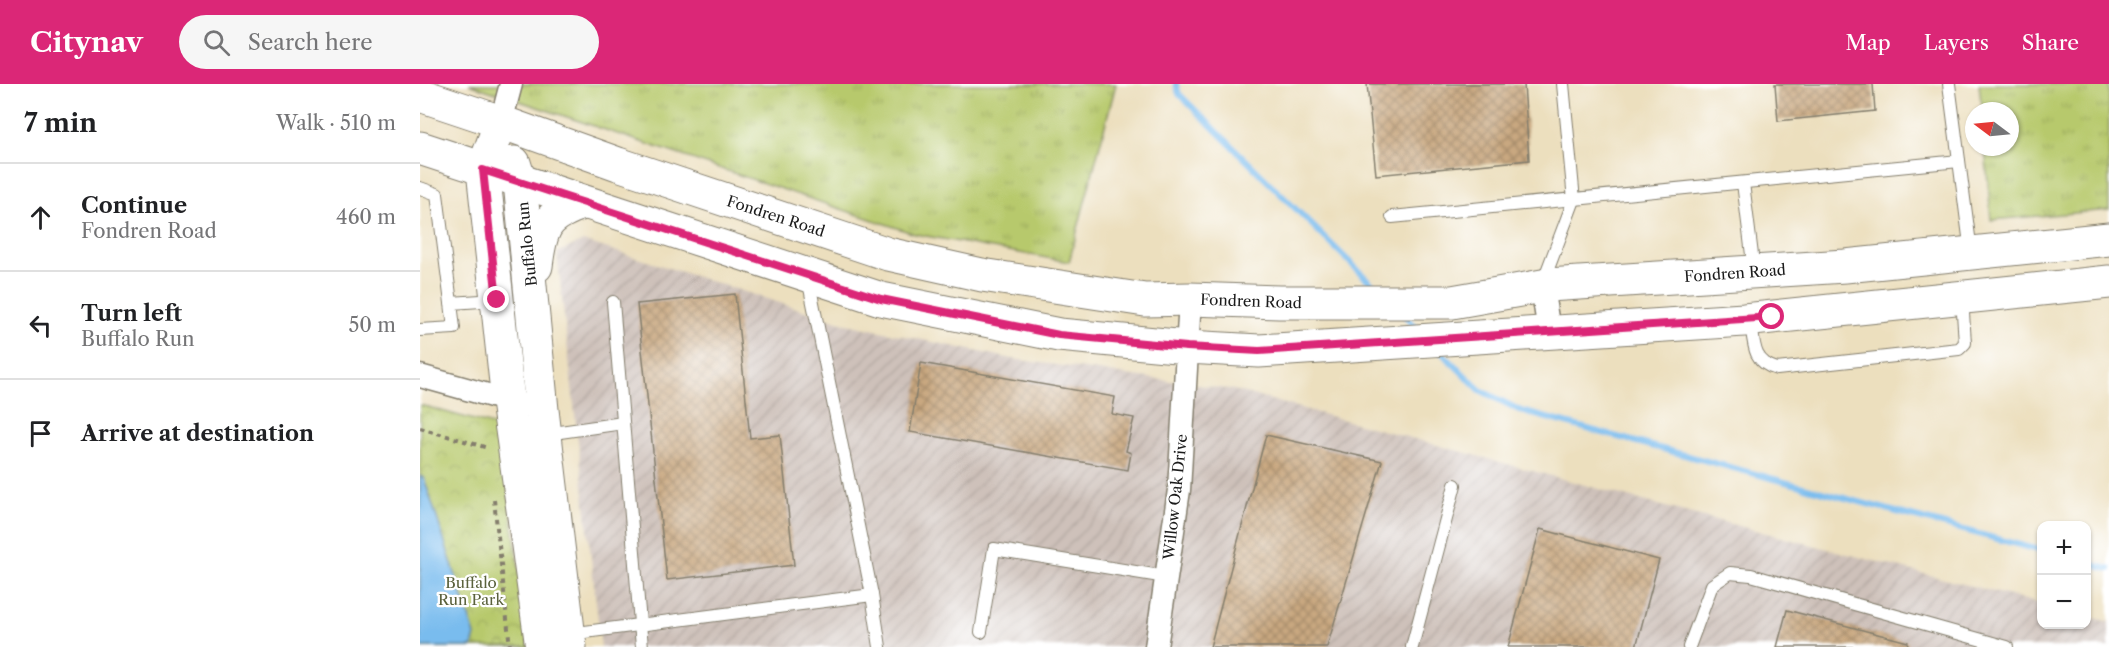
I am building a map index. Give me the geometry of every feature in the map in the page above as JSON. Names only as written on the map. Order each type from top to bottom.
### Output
[{"type":"main road","name":"Fondren Road","points":[[420,95],[888,254],[982,275],[1145,300],[1452,302],[1542,286],[1979,253],[2109,239]]},
{"type":"main road","points":[[501,122],[483,170],[508,400],[560,643]]},
{"type":"main road","name":"Buffalo Run","points":[[501,122],[520,182],[544,422],[560,643]]},
{"type":"main road","points":[[420,148],[881,299],[1059,335],[1187,347],[1259,351],[1761,318],[2109,282]]},
{"type":"main road","points":[[532,298],[542,231],[553,216],[583,203]]},
{"type":"main road","points":[[1978,295],[1979,253]]},
{"type":"main road","points":[[881,299],[888,254]]},
{"type":"main road","points":[[1760,271],[1761,318]]},
{"type":"street","points":[[501,122],[511,84]]},
{"type":"street","points":[[1542,286],[1548,332]]},
{"type":"street","name":"Willow Oak Drive","points":[[1156,647],[1179,490],[1190,299]]},
{"type":"street","points":[[420,376],[508,400],[544,422]]},
{"type":"lane","points":[[1542,286],[1574,200],[1563,84]]},
{"type":"lane","points":[[1949,84],[1959,161],[1979,253]]},
{"type":"lane","points":[[1392,217],[1959,161]]},
{"type":"lane","points":[[1743,183],[1760,271]]},
{"type":"lane","points":[[420,188],[437,194],[438,244],[446,296],[454,328],[420,330]]},
{"type":"lane","points":[[807,275],[872,595],[880,647]]},
{"type":"lane","points":[[1761,318],[1756,353],[1761,361],[1768,367],[1777,369],[1800,367],[1959,349],[1965,343],[1965,333],[1978,295]]},
{"type":"lane","points":[[446,296],[497,300]]},
{"type":"lane","points":[[613,302],[642,647]]},
{"type":"lane","points":[[544,422],[623,423]]},
{"type":"lane","points":[[1412,647],[1455,485]]},
{"type":"lane","points":[[981,632],[994,549],[1166,577]]},
{"type":"lane","points":[[1689,647],[1712,585],[1730,573],[1751,575],[2007,647]]},
{"type":"lane","points":[[560,643],[639,625],[872,595]]},
{"type":"path","points":[[420,428],[488,447],[489,459]]},
{"type":"path","points":[[493,494],[510,647]]},
{"type":"shaded area","points":[[583,241],[847,324],[1013,359],[1234,390],[1677,510],[2037,603],[2037,629],[2091,629],[2091,617],[2109,622],[2109,647],[601,647],[557,253]]},
{"type":"green space","points":[[469,84],[1116,84],[1069,262],[915,234]]},
{"type":"green space","points":[[1979,84],[2109,84],[2109,210],[1991,220],[1986,156],[2019,156],[2019,102],[1981,102]]},
{"type":"green space","name":"Buffalo Run Park","points":[[420,405],[500,427],[529,647],[420,647]]},
{"type":"water","points":[[420,476],[424,478],[475,635],[472,647],[420,647]]},
{"type":"building","points":[[1367,84],[1524,84],[1529,160],[1376,175]]},
{"type":"building","points":[[1775,84],[1873,84],[1875,111],[1778,121]]},
{"type":"building","points":[[735,294],[750,438],[780,435],[794,565],[667,580],[637,304]]},
{"type":"building","points":[[921,363],[1115,397],[1112,414],[1134,418],[1126,451],[1131,453],[1128,470],[910,432]]},
{"type":"building","points":[[1266,435],[1382,461],[1327,647],[1210,647]]},
{"type":"building","points":[[1540,529],[1659,560],[1636,647],[1508,647]]},
{"type":"building","points":[[1787,610],[1908,642],[1907,647],[1777,647]]},
{"type":"waterway","points":[[1176,84],[1179,94],[1378,290]]},
{"type":"waterway","points":[[1403,314],[1419,330]]},
{"type":"waterway","points":[[1439,350],[1480,390],[1521,411],[2037,550]]},
{"type":"waterway","points":[[2091,564],[2109,569]]},
{"type":"route","points":[[497,300],[483,170],[881,299],[1059,335],[1259,351],[1772,317]]}]
